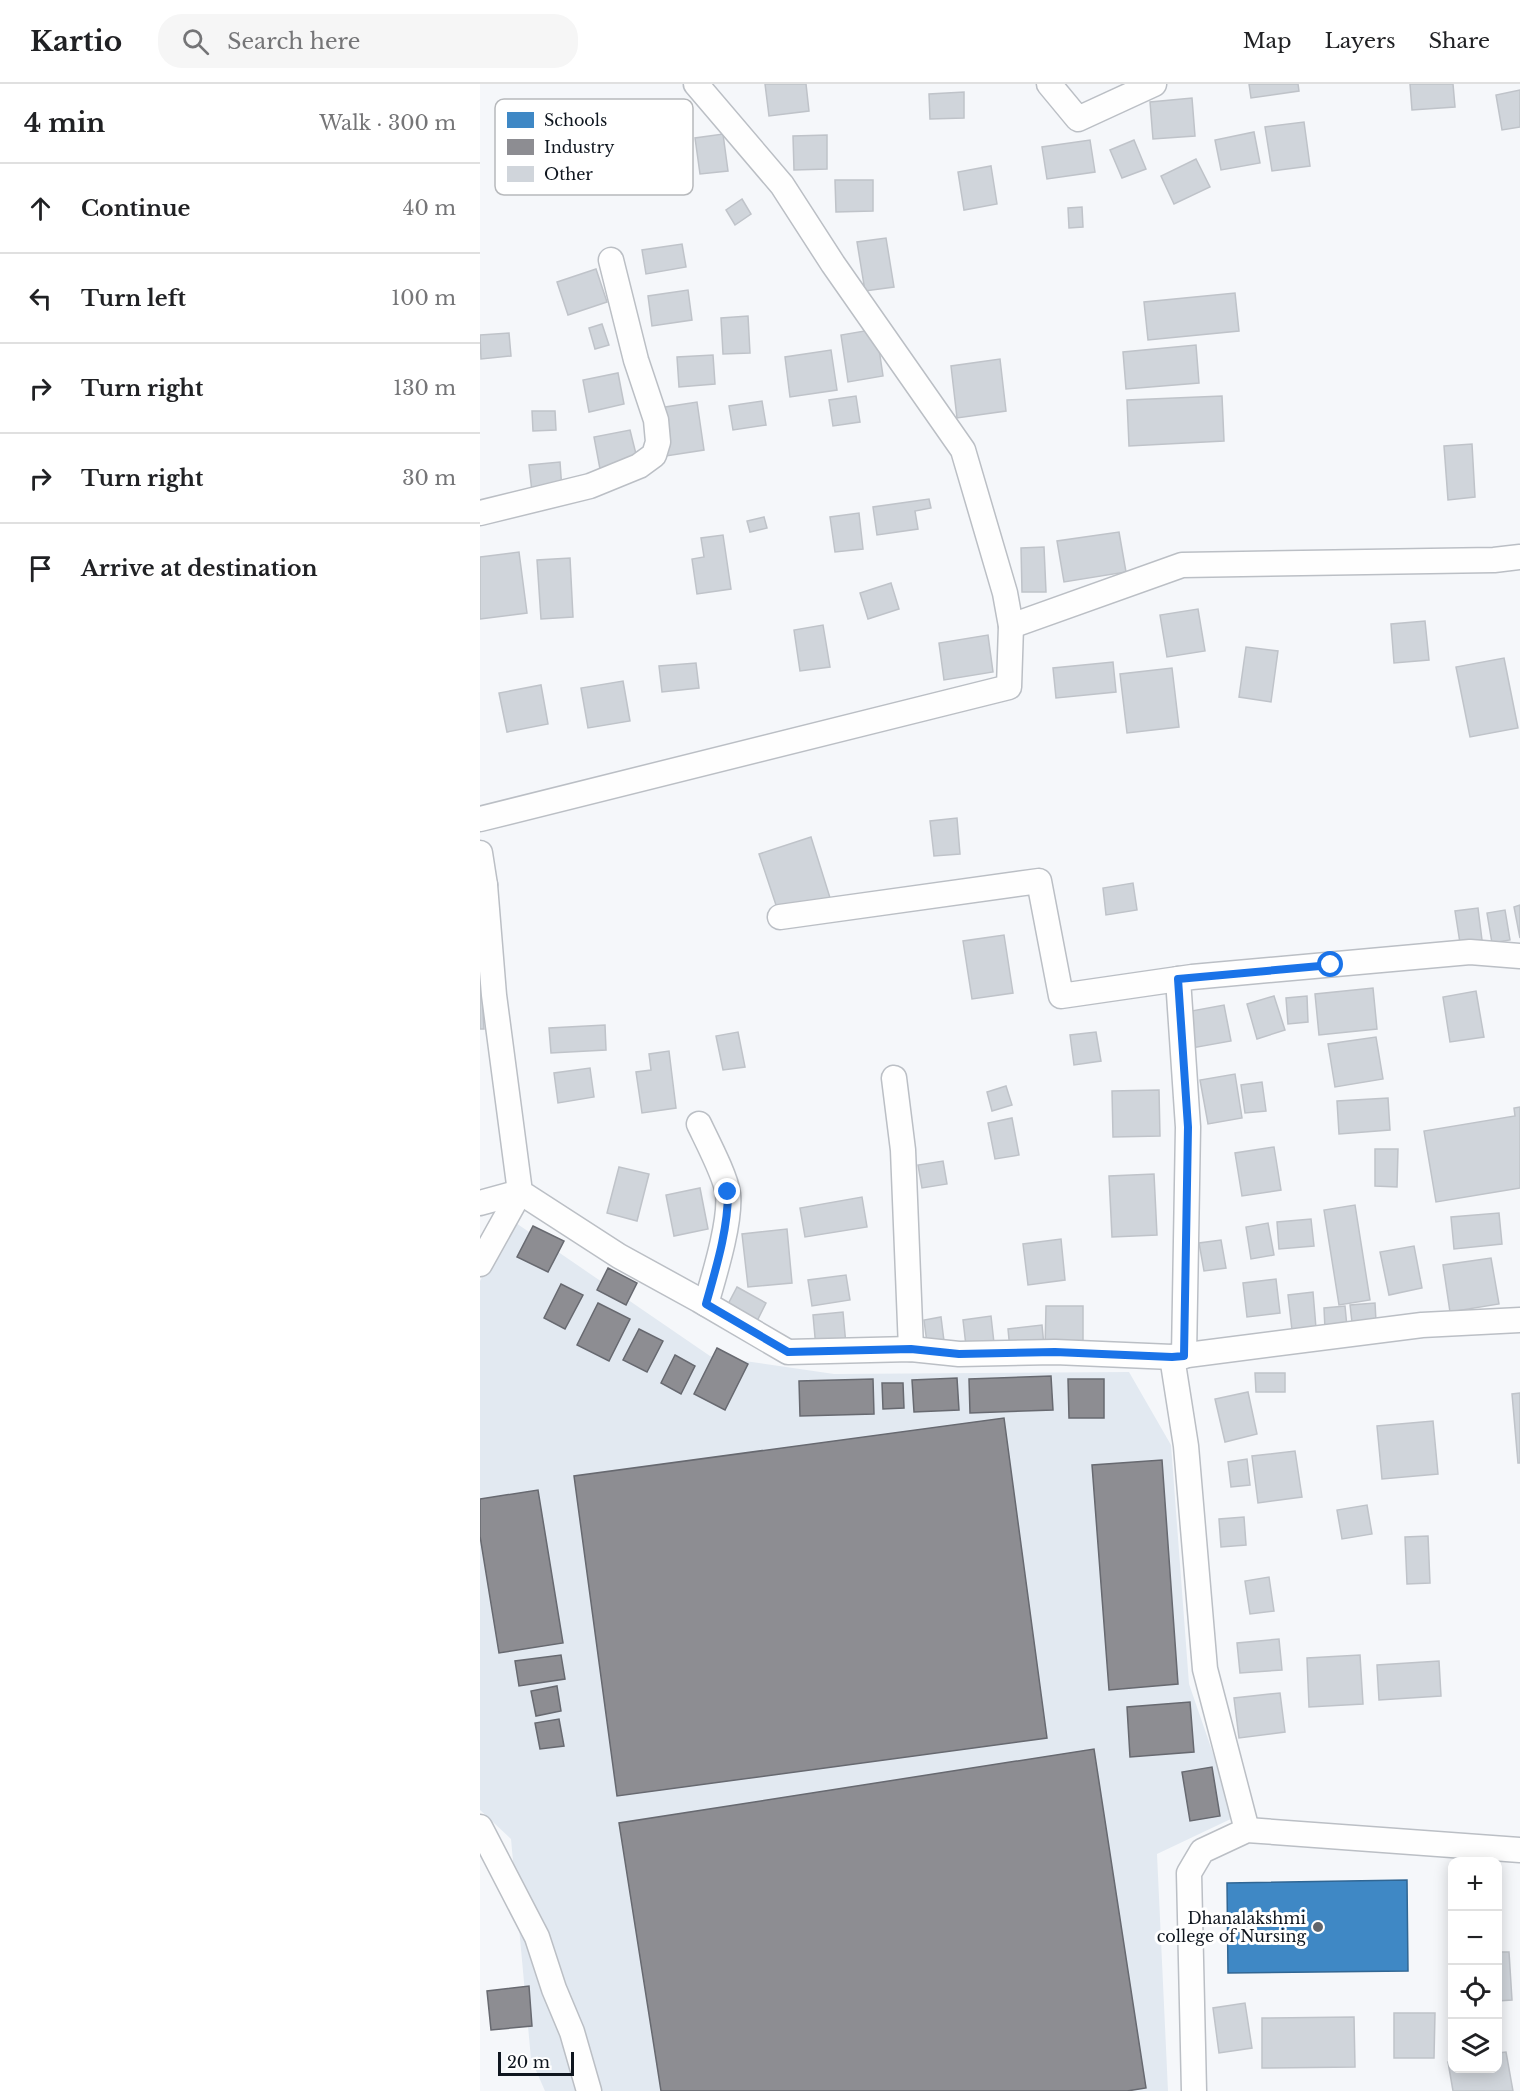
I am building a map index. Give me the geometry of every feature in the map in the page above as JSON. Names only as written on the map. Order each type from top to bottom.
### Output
[{"type":"street","points":[[480,819],[1009,687],[1011,626],[1005,593],[963,450],[833,264],[782,184],[696,84]]},
{"type":"street","points":[[1049,84],[1078,120],[1154,84]]},
{"type":"street","points":[[480,513],[590,486],[639,466],[654,455],[658,442],[656,420],[636,360],[611,260]]},
{"type":"street","points":[[1011,626],[1182,565],[1494,560],[1520,557]]},
{"type":"street","points":[[480,853],[494,995],[520,1192],[480,1264]]},
{"type":"street","points":[[780,917],[1039,881],[1061,996],[1178,979],[1470,952],[1520,956]]},
{"type":"street","points":[[1178,979],[1188,1127],[1178,1357],[1205,1669],[1247,1830]]},
{"type":"street","points":[[894,1078],[903,1150],[911,1349]]},
{"type":"street","points":[[699,1124],[728,1192],[728,1209],[722,1243],[706,1304]]},
{"type":"street","points":[[480,1203],[520,1192],[619,1256],[788,1352],[911,1349],[959,1354],[1055,1352],[1178,1357],[1422,1324],[1520,1320]]},
{"type":"street","points":[[480,1827],[537,1936],[554,1989],[572,2032],[589,2091]]},
{"type":"street","points":[[1194,2091],[1189,1873],[1202,1851],[1247,1830],[1520,1850]]},
{"type":"shaded area","points":[[513,1221],[710,1356],[834,1374],[1129,1372],[1171,1445],[1189,1684],[1235,1817],[1157,1854],[1168,2091],[545,2091],[531,2059],[511,1839],[480,1810],[480,1281]]},
{"type":"building: Schools","name":"Dhanalakshmi college of Nursing","points":[[1407,1880],[1408,1971],[1228,1973],[1227,1883]]},
{"type":"building: Industry","points":[[533,1226],[564,1241],[548,1272],[517,1257]]},
{"type":"building: Industry","points":[[608,1268],[637,1283],[626,1305],[597,1290]]},
{"type":"building: Industry","points":[[561,1284],[583,1295],[565,1329],[544,1318]]},
{"type":"building: Industry","points":[[598,1303],[630,1319],[609,1361],[577,1345]]},
{"type":"building: Industry","points":[[639,1329],[663,1341],[647,1372],[623,1360]]},
{"type":"building: Industry","points":[[717,1348],[748,1364],[725,1410],[694,1394]]},
{"type":"building: Industry","points":[[675,1355],[695,1366],[681,1394],[661,1383]]},
{"type":"building: Industry","points":[[1051,1376],[1053,1410],[970,1413],[969,1379]]},
{"type":"building: Industry","points":[[957,1378],[959,1410],[914,1412],[912,1380]]},
{"type":"building: Industry","points":[[873,1379],[874,1414],[800,1416],[799,1381]]},
{"type":"building: Industry","points":[[1068,1379],[1104,1379],[1104,1418],[1069,1418]]},
{"type":"building: Industry","points":[[882,1383],[903,1383],[904,1408],[883,1409]]},
{"type":"building: Industry","points":[[1004,1418],[1047,1738],[617,1796],[574,1476]]},
{"type":"building: Industry","points":[[1162,1460],[1178,1684],[1109,1690],[1092,1465]]},
{"type":"building: Industry","points":[[538,1490],[563,1643],[499,1653],[480,1536],[480,1499]]},
{"type":"building: Industry","points":[[561,1655],[565,1679],[519,1686],[515,1661]]},
{"type":"building: Industry","points":[[557,1686],[561,1711],[536,1716],[531,1691]]},
{"type":"building: Industry","points":[[1190,1702],[1194,1752],[1130,1757],[1127,1707]]},
{"type":"building: Industry","points":[[559,1719],[564,1746],[540,1749],[535,1723]]},
{"type":"building: Industry","points":[[1094,1749],[1146,2088],[1127,2091],[661,2091],[619,1823]]},
{"type":"building: Industry","points":[[1212,1767],[1220,1816],[1190,1821],[1182,1772]]},
{"type":"building: Industry","points":[[529,1986],[532,2026],[491,2030],[487,1991]]},
{"type":"building: Other","points":[[765,84],[806,84],[809,111],[769,116]]},
{"type":"building: Other","points":[[1249,84],[1298,84],[1299,91],[1251,98]]},
{"type":"building: Other","points":[[1410,84],[1453,84],[1455,107],[1412,110]]},
{"type":"building: Other","points":[[1520,90],[1520,127],[1502,130],[1496,95]]},
{"type":"building: Other","points":[[964,92],[964,118],[930,119],[929,94]]},
{"type":"building: Other","points":[[1192,98],[1195,136],[1153,139],[1150,102]]},
{"type":"building: Other","points":[[1304,122],[1310,166],[1272,171],[1265,127]]},
{"type":"building: Other","points":[[1254,132],[1260,163],[1221,170],[1215,140]]},
{"type":"building: Other","points":[[723,134],[728,171],[700,174],[695,138]]},
{"type":"building: Other","points":[[827,135],[827,169],[794,170],[793,136]]},
{"type":"building: Other","points":[[1090,140],[1095,172],[1047,179],[1042,147]]},
{"type":"building: Other","points":[[1134,140],[1146,169],[1122,178],[1110,150]]},
{"type":"building: Other","points":[[1196,159],[1210,187],[1174,204],[1161,176]]},
{"type":"building: Other","points":[[991,166],[997,204],[964,210],[958,172]]},
{"type":"building: Other","points":[[835,180],[873,180],[873,211],[836,212]]},
{"type":"building: Other","points":[[742,199],[751,214],[735,225],[726,210]]},
{"type":"building: Other","points":[[1082,207],[1083,227],[1069,228],[1068,208]]},
{"type":"building: Other","points":[[886,238],[894,287],[865,291],[857,242]]},
{"type":"building: Other","points":[[682,244],[686,267],[646,274],[642,250]]},
{"type":"building: Other","points":[[596,269],[607,302],[568,315],[557,282]]},
{"type":"building: Other","points":[[688,290],[692,320],[652,326],[648,296]]},
{"type":"building: Other","points":[[1235,293],[1239,331],[1148,340],[1144,302]]},
{"type":"building: Other","points":[[748,316],[750,353],[723,354],[721,318]]},
{"type":"building: Other","points":[[602,324],[609,345],[595,349],[589,328]]},
{"type":"building: Other","points":[[876,329],[883,376],[848,382],[841,335]]},
{"type":"building: Other","points":[[509,333],[511,356],[481,359],[480,335]]},
{"type":"building: Other","points":[[1196,345],[1199,383],[1126,389],[1123,352]]},
{"type":"building: Other","points":[[831,350],[837,390],[790,397],[785,357]]},
{"type":"building: Other","points":[[713,355],[715,384],[679,387],[677,357]]},
{"type":"building: Other","points":[[1000,359],[1006,411],[957,418],[951,366]]},
{"type":"building: Other","points":[[618,373],[624,404],[589,412],[583,380]]},
{"type":"building: Other","points":[[856,396],[860,422],[833,426],[829,400]]},
{"type":"building: Other","points":[[1222,396],[1224,441],[1129,446],[1127,400]]},
{"type":"building: Other","points":[[762,401],[766,425],[733,430],[729,406]]},
{"type":"building: Other","points":[[697,402],[704,450],[666,456],[659,408]]},
{"type":"building: Other","points":[[532,411],[555,411],[556,430],[533,431]]},
{"type":"building: Other","points":[[630,430],[639,466],[600,469],[594,437]]},
{"type":"building: Other","points":[[1472,444],[1475,497],[1448,500],[1444,446]]},
{"type":"building: Other","points":[[560,462],[562,490],[532,492],[529,465]]},
{"type":"building: Other","points":[[929,499],[931,508],[915,511],[918,529],[877,535],[873,507]]},
{"type":"building: Other","points":[[859,513],[863,549],[835,552],[830,517]]},
{"type":"building: Other","points":[[764,517],[767,528],[750,532],[747,521]]},
{"type":"building: Other","points":[[1119,532],[1126,572],[1064,582],[1057,541]]},
{"type":"building: Other","points":[[723,535],[731,589],[697,594],[692,559],[704,557],[701,538]]},
{"type":"building: Other","points":[[1044,547],[1046,592],[1022,592],[1021,548]]},
{"type":"building: Other","points":[[519,552],[527,613],[480,619],[480,557]]},
{"type":"building: Other","points":[[570,558],[573,617],[541,619],[537,560]]},
{"type":"building: Other","points":[[891,583],[899,609],[868,619],[860,593]]},
{"type":"building: Other","points":[[1198,609],[1205,651],[1167,657],[1160,615]]},
{"type":"building: Other","points":[[1425,621],[1429,660],[1394,663],[1391,624]]},
{"type":"building: Other","points":[[823,625],[830,667],[800,671],[794,630]]},
{"type":"building: Other","points":[[988,635],[993,672],[944,680],[939,643]]},
{"type":"building: Other","points":[[1246,647],[1278,651],[1271,702],[1239,697]]},
{"type":"building: Other","points":[[1504,658],[1518,728],[1470,737],[1456,667]]},
{"type":"building: Other","points":[[1113,662],[1116,692],[1056,698],[1053,668]]},
{"type":"building: Other","points":[[696,663],[699,688],[662,692],[659,666]]},
{"type":"building: Other","points":[[1172,668],[1179,727],[1127,733],[1120,674]]},
{"type":"building: Other","points":[[623,681],[630,721],[588,728],[581,688]]},
{"type":"building: Other","points":[[541,685],[548,724],[507,732],[499,693]]},
{"type":"building: Other","points":[[957,818],[960,854],[934,856],[930,821]]},
{"type":"building: Other","points":[[811,837],[831,901],[780,917],[759,854]]},
{"type":"building: Other","points":[[1133,883],[1137,910],[1106,915],[1103,888]]},
{"type":"building: Other","points":[[1520,905],[1520,938],[1514,907]]},
{"type":"building: Other","points":[[1478,908],[1482,940],[1460,943],[1455,911]]},
{"type":"building: Other","points":[[1505,910],[1510,940],[1492,943],[1487,913]]},
{"type":"building: Other","points":[[1004,935],[1013,993],[972,999],[963,941]]},
{"type":"building: Other","points":[[1373,988],[1377,1029],[1319,1035],[1315,994]]},
{"type":"building: Other","points":[[480,989],[482,989],[484,1029],[480,1029]]},
{"type":"building: Other","points":[[1476,991],[1484,1037],[1450,1042],[1443,997]]},
{"type":"building: Other","points":[[1274,996],[1285,1030],[1257,1039],[1247,1004]]},
{"type":"building: Other","points":[[1307,996],[1308,1022],[1288,1024],[1286,998]]},
{"type":"building: Other","points":[[1224,1005],[1231,1041],[1192,1048],[1186,1012]]},
{"type":"building: Other","points":[[605,1025],[606,1050],[551,1053],[549,1028]]},
{"type":"building: Other","points":[[738,1032],[745,1067],[723,1070],[716,1036]]},
{"type":"building: Other","points":[[1096,1032],[1101,1061],[1074,1065],[1070,1035]]},
{"type":"building: Other","points":[[1376,1037],[1383,1079],[1335,1087],[1328,1044]]},
{"type":"building: Other","points":[[669,1051],[676,1108],[642,1113],[636,1072],[651,1070],[649,1054]]},
{"type":"building: Other","points":[[590,1068],[594,1097],[558,1103],[554,1073]]},
{"type":"building: Other","points":[[1235,1074],[1242,1118],[1208,1124],[1200,1080]]},
{"type":"building: Other","points":[[1262,1082],[1266,1111],[1245,1113],[1241,1085]]},
{"type":"building: Other","points":[[1006,1086],[1012,1105],[992,1111],[987,1092]]},
{"type":"building: Other","points":[[1159,1090],[1160,1136],[1113,1137],[1112,1091]]},
{"type":"building: Other","points":[[1388,1098],[1390,1130],[1339,1134],[1337,1101]]},
{"type":"building: Other","points":[[1520,1107],[1520,1188],[1436,1202],[1424,1131],[1515,1116],[1514,1108]]},
{"type":"building: Other","points":[[1012,1118],[1019,1155],[995,1159],[988,1123]]},
{"type":"building: Other","points":[[1274,1147],[1281,1190],[1242,1196],[1235,1153]]},
{"type":"building: Other","points":[[1375,1149],[1398,1149],[1397,1187],[1375,1186]]},
{"type":"building: Other","points":[[943,1161],[947,1184],[922,1188],[918,1165]]},
{"type":"building: Other","points":[[619,1167],[649,1174],[637,1221],[607,1213]]},
{"type":"building: Other","points":[[1154,1174],[1157,1235],[1112,1237],[1109,1176]]},
{"type":"building: Other","points":[[700,1188],[708,1229],[674,1236],[666,1195]]},
{"type":"building: Other","points":[[862,1197],[867,1227],[805,1237],[800,1208]]},
{"type":"building: Other","points":[[1355,1205],[1370,1300],[1339,1305],[1324,1210]]},
{"type":"building: Other","points":[[1499,1213],[1502,1244],[1454,1249],[1451,1217]]},
{"type":"building: Other","points":[[1311,1219],[1314,1246],[1279,1249],[1277,1222]]},
{"type":"building: Other","points":[[1268,1223],[1274,1255],[1251,1259],[1246,1227]]},
{"type":"building: Other","points":[[787,1229],[792,1283],[748,1287],[742,1234]]},
{"type":"building: Other","points":[[1061,1239],[1065,1280],[1028,1285],[1023,1244]]},
{"type":"building: Other","points":[[1221,1240],[1226,1268],[1204,1271],[1199,1243]]},
{"type":"building: Other","points":[[1414,1246],[1422,1288],[1389,1295],[1380,1252]]},
{"type":"building: Other","points":[[1491,1258],[1499,1304],[1450,1312],[1443,1265]]},
{"type":"building: Other","points":[[846,1275],[850,1300],[812,1306],[808,1280]]},
{"type":"building: Other","points":[[1276,1279],[1280,1313],[1247,1317],[1243,1283]]},
{"type":"building: Other","points":[[737,1287],[766,1303],[755,1325],[725,1310]]},
{"type":"building: Other","points":[[1313,1292],[1316,1328],[1292,1330],[1288,1295]]},
{"type":"building: Other","points":[[1375,1303],[1376,1321],[1352,1322],[1350,1305]]},
{"type":"building: Other","points":[[1046,1306],[1083,1306],[1083,1352],[1045,1351]]},
{"type":"building: Other","points":[[1345,1306],[1347,1327],[1325,1329],[1324,1308]]},
{"type":"building: Other","points":[[843,1312],[846,1345],[816,1348],[813,1315]]},
{"type":"building: Other","points":[[991,1316],[994,1343],[966,1346],[963,1320]]},
{"type":"building: Other","points":[[941,1317],[944,1341],[927,1343],[924,1320]]},
{"type":"building: Other","points":[[1042,1325],[1044,1346],[1010,1350],[1008,1329]]},
{"type":"building: Other","points":[[1255,1373],[1285,1373],[1285,1392],[1256,1392]]},
{"type":"building: Other","points":[[1248,1392],[1257,1434],[1225,1442],[1215,1399]]},
{"type":"building: Other","points":[[1520,1393],[1520,1463],[1518,1463],[1512,1394]]},
{"type":"building: Other","points":[[1433,1421],[1438,1474],[1382,1479],[1377,1426]]},
{"type":"building: Other","points":[[1295,1451],[1302,1497],[1258,1503],[1252,1456]]},
{"type":"building: Other","points":[[1247,1459],[1250,1485],[1231,1487],[1228,1462]]},
{"type":"building: Other","points":[[1367,1505],[1372,1534],[1342,1539],[1337,1510]]},
{"type":"building: Other","points":[[1244,1517],[1246,1545],[1221,1547],[1219,1519]]},
{"type":"building: Other","points":[[1428,1536],[1430,1583],[1407,1584],[1405,1537]]},
{"type":"building: Other","points":[[1269,1577],[1274,1611],[1250,1614],[1245,1581]]},
{"type":"building: Other","points":[[1279,1639],[1282,1670],[1240,1673],[1237,1643]]},
{"type":"building: Other","points":[[1360,1655],[1363,1704],[1309,1707],[1307,1658]]},
{"type":"building: Other","points":[[1439,1661],[1441,1696],[1379,1700],[1377,1665]]},
{"type":"building: Other","points":[[1280,1693],[1285,1732],[1239,1738],[1234,1698]]},
{"type":"building: Other","points":[[1502,1952],[1509,1952],[1512,2000],[1502,2001]]},
{"type":"building: Other","points":[[1245,2003],[1252,2048],[1219,2053],[1213,2008]]},
{"type":"building: Other","points":[[1394,2013],[1435,2013],[1434,2058],[1394,2058]]},
{"type":"building: Other","points":[[1354,2017],[1355,2067],[1262,2068],[1262,2018]]},
{"type":"building: Other","points":[[1502,2052],[1506,2052],[1513,2091],[1453,2091],[1450,2073],[1502,2073]]},
{"type":"place","name":"Dhanalakshmi college of Nursing","points":[[1318,1927]]},
{"type":"route","points":[[728,1192],[728,1209],[706,1304],[788,1352],[911,1349],[959,1354],[1055,1352],[1184,1356],[1188,1127],[1178,979],[1331,965]]}]
